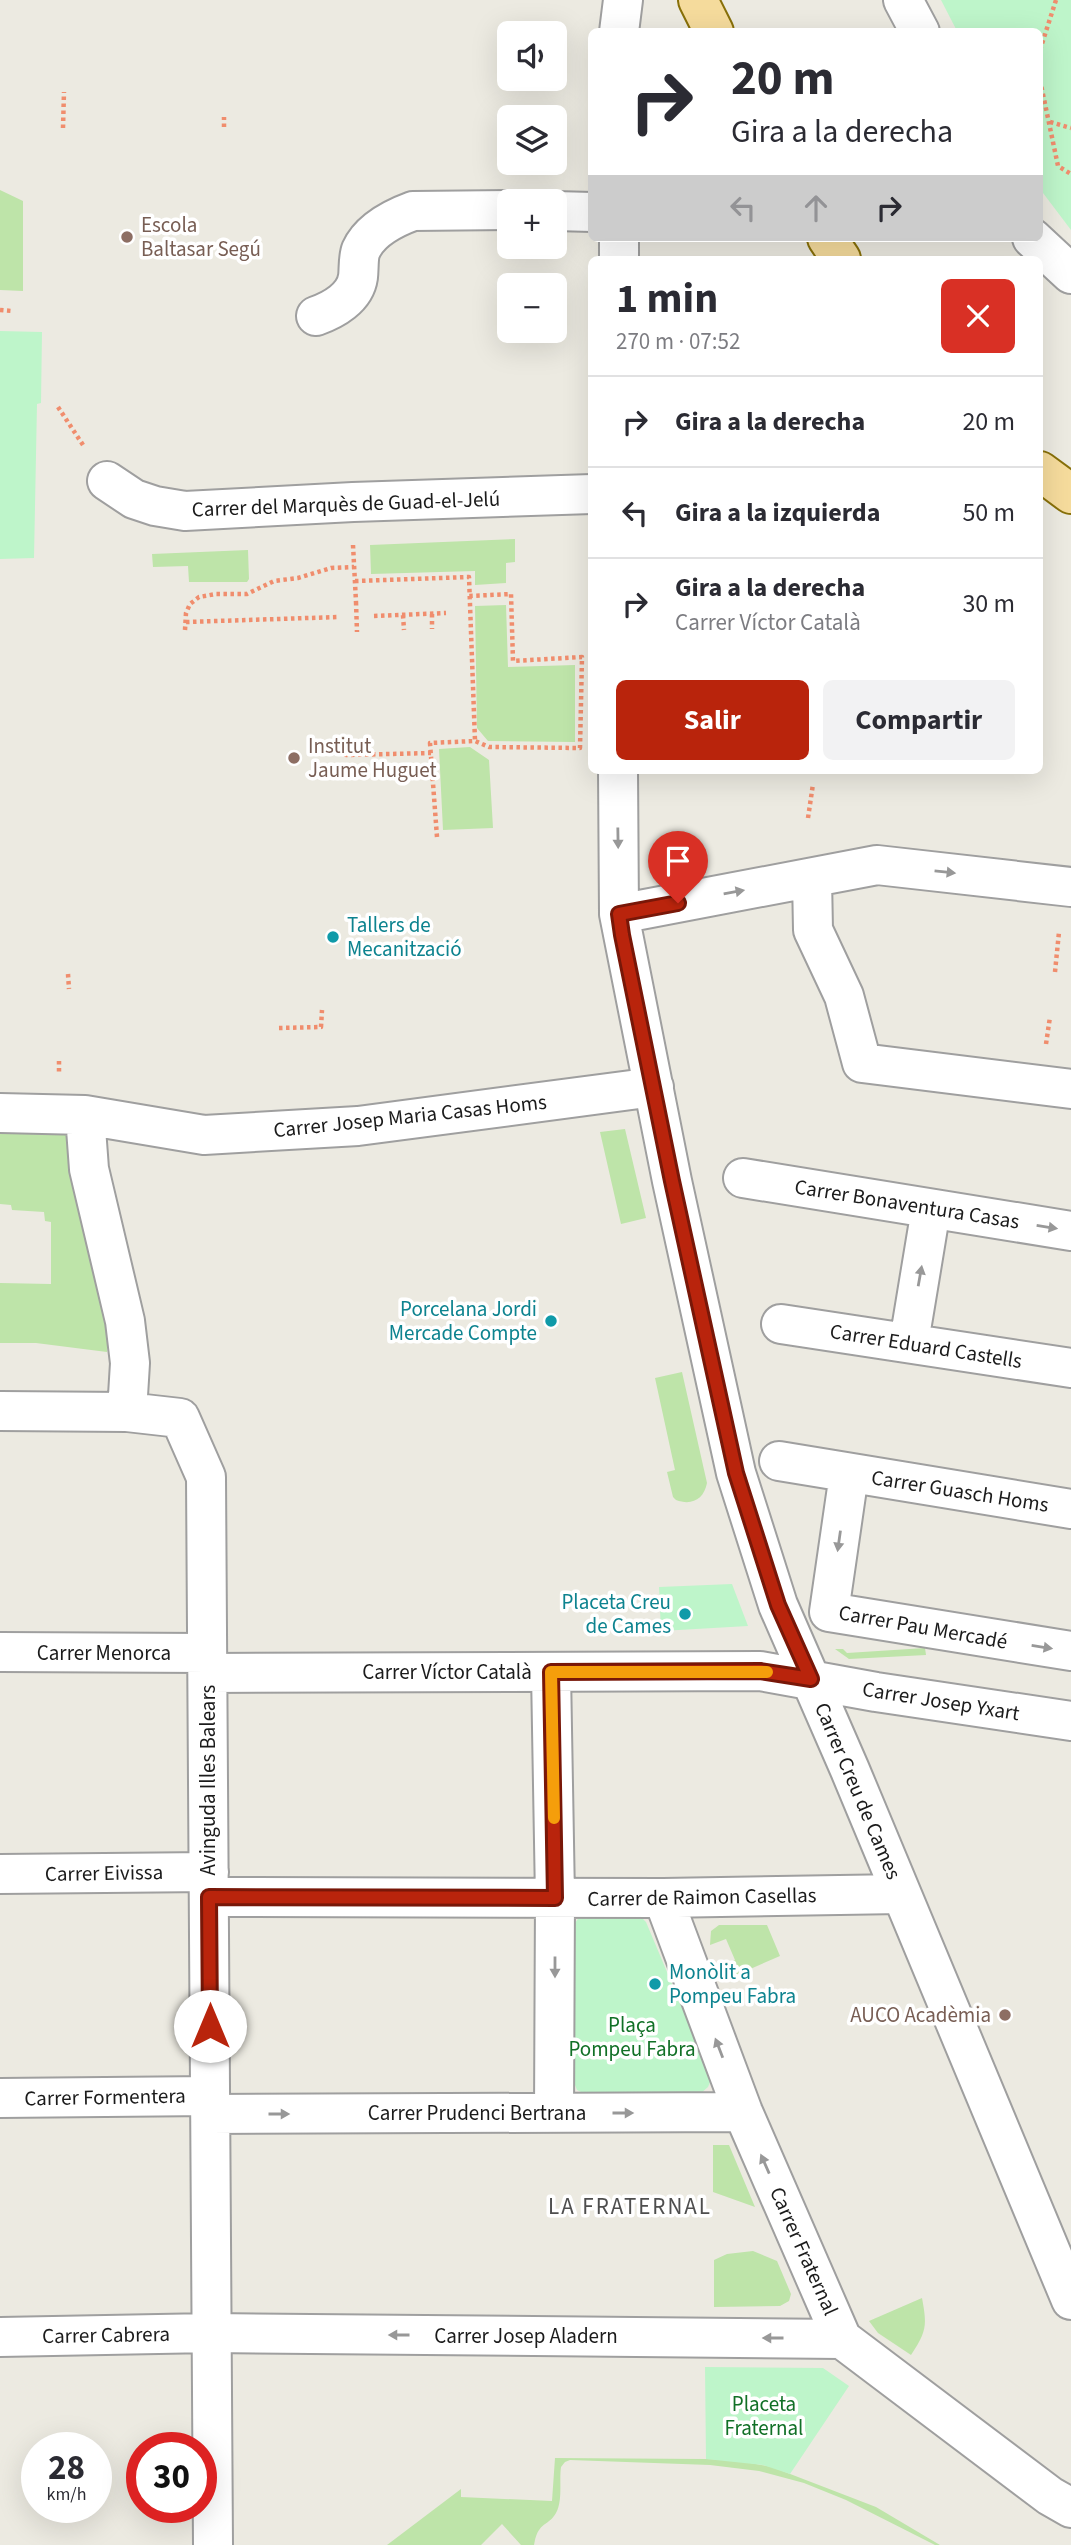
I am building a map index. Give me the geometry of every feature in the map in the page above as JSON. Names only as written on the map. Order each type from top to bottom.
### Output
[{"type":"main road","points":[[1043,473],[1071,494]]},
{"type":"street","points":[[904,0],[918,28]]},
{"type":"street","points":[[316,316],[341,303],[351,293],[357,281],[360,251],[372,236],[399,216],[413,211],[497,210]]},
{"type":"street","points":[[567,211],[588,212]]},
{"type":"street","points":[[1036,242],[1071,274]]},
{"type":"street","name":"Carrer del Marquès de Guad-el-Jelú","points":[[107,481],[134,499],[185,511],[353,502],[588,495]]},
{"type":"street","name":"Carrer Creu de Cames","points":[[618,774],[619,914],[672,1181],[736,1473],[778,1605],[1071,2300]]},
{"type":"street","points":[[619,914],[877,865],[1071,887]]},
{"type":"street","points":[[812,878],[813,930],[844,996],[862,1063],[1071,1089]]},
{"type":"street","name":"Carrer Josep Maria Casas Homs","points":[[0,1112],[85,1115],[204,1135],[358,1126],[654,1087]]},
{"type":"street","points":[[0,1411],[127,1412],[130,1363],[125,1321],[89,1169],[85,1115]]},
{"type":"street","name":"Carrer Bonaventura Casas","points":[[743,1178],[1071,1231]]},
{"type":"street","points":[[909,1342],[932,1209]]},
{"type":"street","name":"Carrer Eduard Castells","points":[[781,1324],[1071,1368]]},
{"type":"street","name":"Avinguda Illes Balears","points":[[127,1412],[180,1418],[206,1477],[213,2545]]},
{"type":"street","name":"Carrer Guasch Homs","points":[[779,1461],[1071,1509]]},
{"type":"street","name":"Carrer Pau Mercadé","points":[[849,1474],[829,1612],[1071,1651]]},
{"type":"street","name":"Carrer Menorca","points":[[0,1652],[207,1663]]},
{"type":"street","name":"Carrer Víctor Català","points":[[207,1663],[551,1672],[760,1671],[811,1679]]},
{"type":"street","points":[[551,1672],[555,1898],[554,2113]]},
{"type":"street","name":"Carrer Josep Yxart","points":[[811,1679],[876,1692],[1071,1721]]},
{"type":"street","name":"Carrer Eivissa","points":[[0,1874],[209,1885]]},
{"type":"street","name":"Carrer de Raimon Casellas","points":[[209,1885],[555,1898],[901,1894]]},
{"type":"street","name":"Carrer Fraternal","points":[[663,1898],[743,2112],[842,2339],[1050,2496],[1071,2508]]},
{"type":"street","name":"Carrer Formentera","points":[[0,2098],[210,2105]]},
{"type":"street","name":"Carrer Prudenci Bertrana","points":[[210,2105],[554,2113],[743,2112]]},
{"type":"street","name":"Carrer Cabrera","points":[[0,2337],[211,2333]]},
{"type":"street","name":"Carrer Josep Aladern","points":[[211,2333],[842,2339]]},
{"type":"path","points":[[1043,41],[1056,0]]},
{"type":"path","points":[[63,128],[64,92]]},
{"type":"path","points":[[1043,95],[1058,166],[1071,173]]},
{"type":"path","points":[[224,117],[224,127]]},
{"type":"path","points":[[1050,122],[1071,128]]},
{"type":"path","points":[[0,310],[12,311]]},
{"type":"path","points":[[353,546],[357,632]]},
{"type":"path","points":[[185,630],[191,604],[199,597],[247,594],[274,581],[298,578],[331,568],[354,567]]},
{"type":"path","points":[[355,581],[469,577],[475,741]]},
{"type":"path","points":[[437,837],[430,743],[475,741],[489,747],[580,748],[582,657],[513,661],[511,594],[469,596]]},
{"type":"path","points":[[374,616],[446,613]]},
{"type":"path","points":[[432,614],[432,629]]},
{"type":"path","points":[[403,615],[404,630]]},
{"type":"path","points":[[186,622],[339,617]]},
{"type":"path","points":[[346,739],[346,755],[431,753]]},
{"type":"path","points":[[808,818],[813,784]]},
{"type":"path","points":[[1055,972],[1059,932]]},
{"type":"path","points":[[68,974],[69,989]]},
{"type":"path","points":[[279,1028],[321,1027],[322,1010]]},
{"type":"green space","points":[[941,0],[1071,0],[1071,230],[1043,193],[1043,28],[955,28]]},
{"type":"green space","points":[[0,190],[23,201],[23,291],[0,290]]},
{"type":"green space","points":[[0,331],[42,332],[41,403],[37,404],[34,558],[0,559]]},
{"type":"green space","points":[[515,539],[515,562],[506,563],[506,583],[475,585],[475,571],[371,574],[370,545]]},
{"type":"green space","points":[[248,550],[247,582],[189,582],[188,566],[153,567],[152,554]]},
{"type":"green space","points":[[506,605],[508,667],[575,665],[575,742],[488,741],[477,728],[475,606]]},
{"type":"green space","points":[[470,747],[489,760],[493,828],[443,830],[439,749]]},
{"type":"green space","points":[[625,1129],[646,1218],[621,1224],[600,1132]]},
{"type":"green space","points":[[0,1133],[66,1133],[115,1324],[110,1327],[107,1352],[36,1343],[0,1343],[0,1283],[51,1284],[51,1222],[45,1221],[44,1212],[12,1210],[11,1205],[0,1204]]},
{"type":"green space","points":[[682,1372],[707,1483],[700,1497],[687,1502],[673,1497],[667,1472],[675,1470],[655,1378]]},
{"type":"green space","points":[[732,1584],[748,1626],[661,1631],[659,1587]]},
{"type":"green space","points":[[925,1648],[926,1655],[849,1659],[835,1649],[843,1649],[847,1653]]},
{"type":"green space","name":"Plaça Pompeu Fabra","points":[[580,1916],[640,1916],[646,1922],[709,2072],[711,2080],[700,2094],[585,2094],[577,2090],[575,1923]]},
{"type":"green space","points":[[719,1925],[767,1925],[780,1956],[725,1980],[720,1967],[735,1960],[726,1939],[710,1945],[711,1931]]},
{"type":"green space","points":[[713,2145],[729,2145],[755,2207],[713,2192]]},
{"type":"green space","points":[[753,2251],[777,2261],[791,2294],[789,2301],[780,2306],[714,2307],[714,2260],[727,2254]]},
{"type":"green space","points":[[922,2298],[924,2328],[911,2355],[878,2333],[869,2321]]},
{"type":"green space","name":"Placeta Fraternal","points":[[705,2367],[823,2368],[849,2386],[790,2474],[763,2465],[706,2459]]},
{"type":"green space","points":[[555,2458],[735,2460],[772,2467],[876,2507],[940,2545],[935,2545],[846,2500],[804,2483],[759,2471],[710,2465],[570,2460],[561,2467],[560,2496],[556,2513],[538,2532],[534,2545],[521,2545],[502,2524],[481,2545],[387,2545],[461,2489],[461,2497],[552,2501]]},
{"type":"slow traffic","points":[[554,1818],[551,1672],[767,1672]]},
{"type":"place","name":"Escola Baltasar Segú","points":[[127,237]]},
{"type":"place","name":"Institut Jaume Huguet","points":[[294,758]]},
{"type":"place","name":"Tallers de Mecanització","points":[[333,937]]},
{"type":"place","name":"Porcelana Jordi Mercade Compte","points":[[551,1321]]},
{"type":"place","name":"Placeta Creu de Cames","points":[[685,1614]]},
{"type":"place","name":"Monòlit a Pompeu Fabra","points":[[655,1984]]},
{"type":"place","name":"AUCO Acadèmia","points":[[1005,2015]]},
{"type":"district","name":"LA FRATERNAL","points":[[630,2206]]},
{"type":"route","points":[[210,2026],[209,1897],[555,1898],[551,1672],[760,1671],[811,1679],[778,1605],[736,1473],[622,935],[619,914],[678,903]]}]
